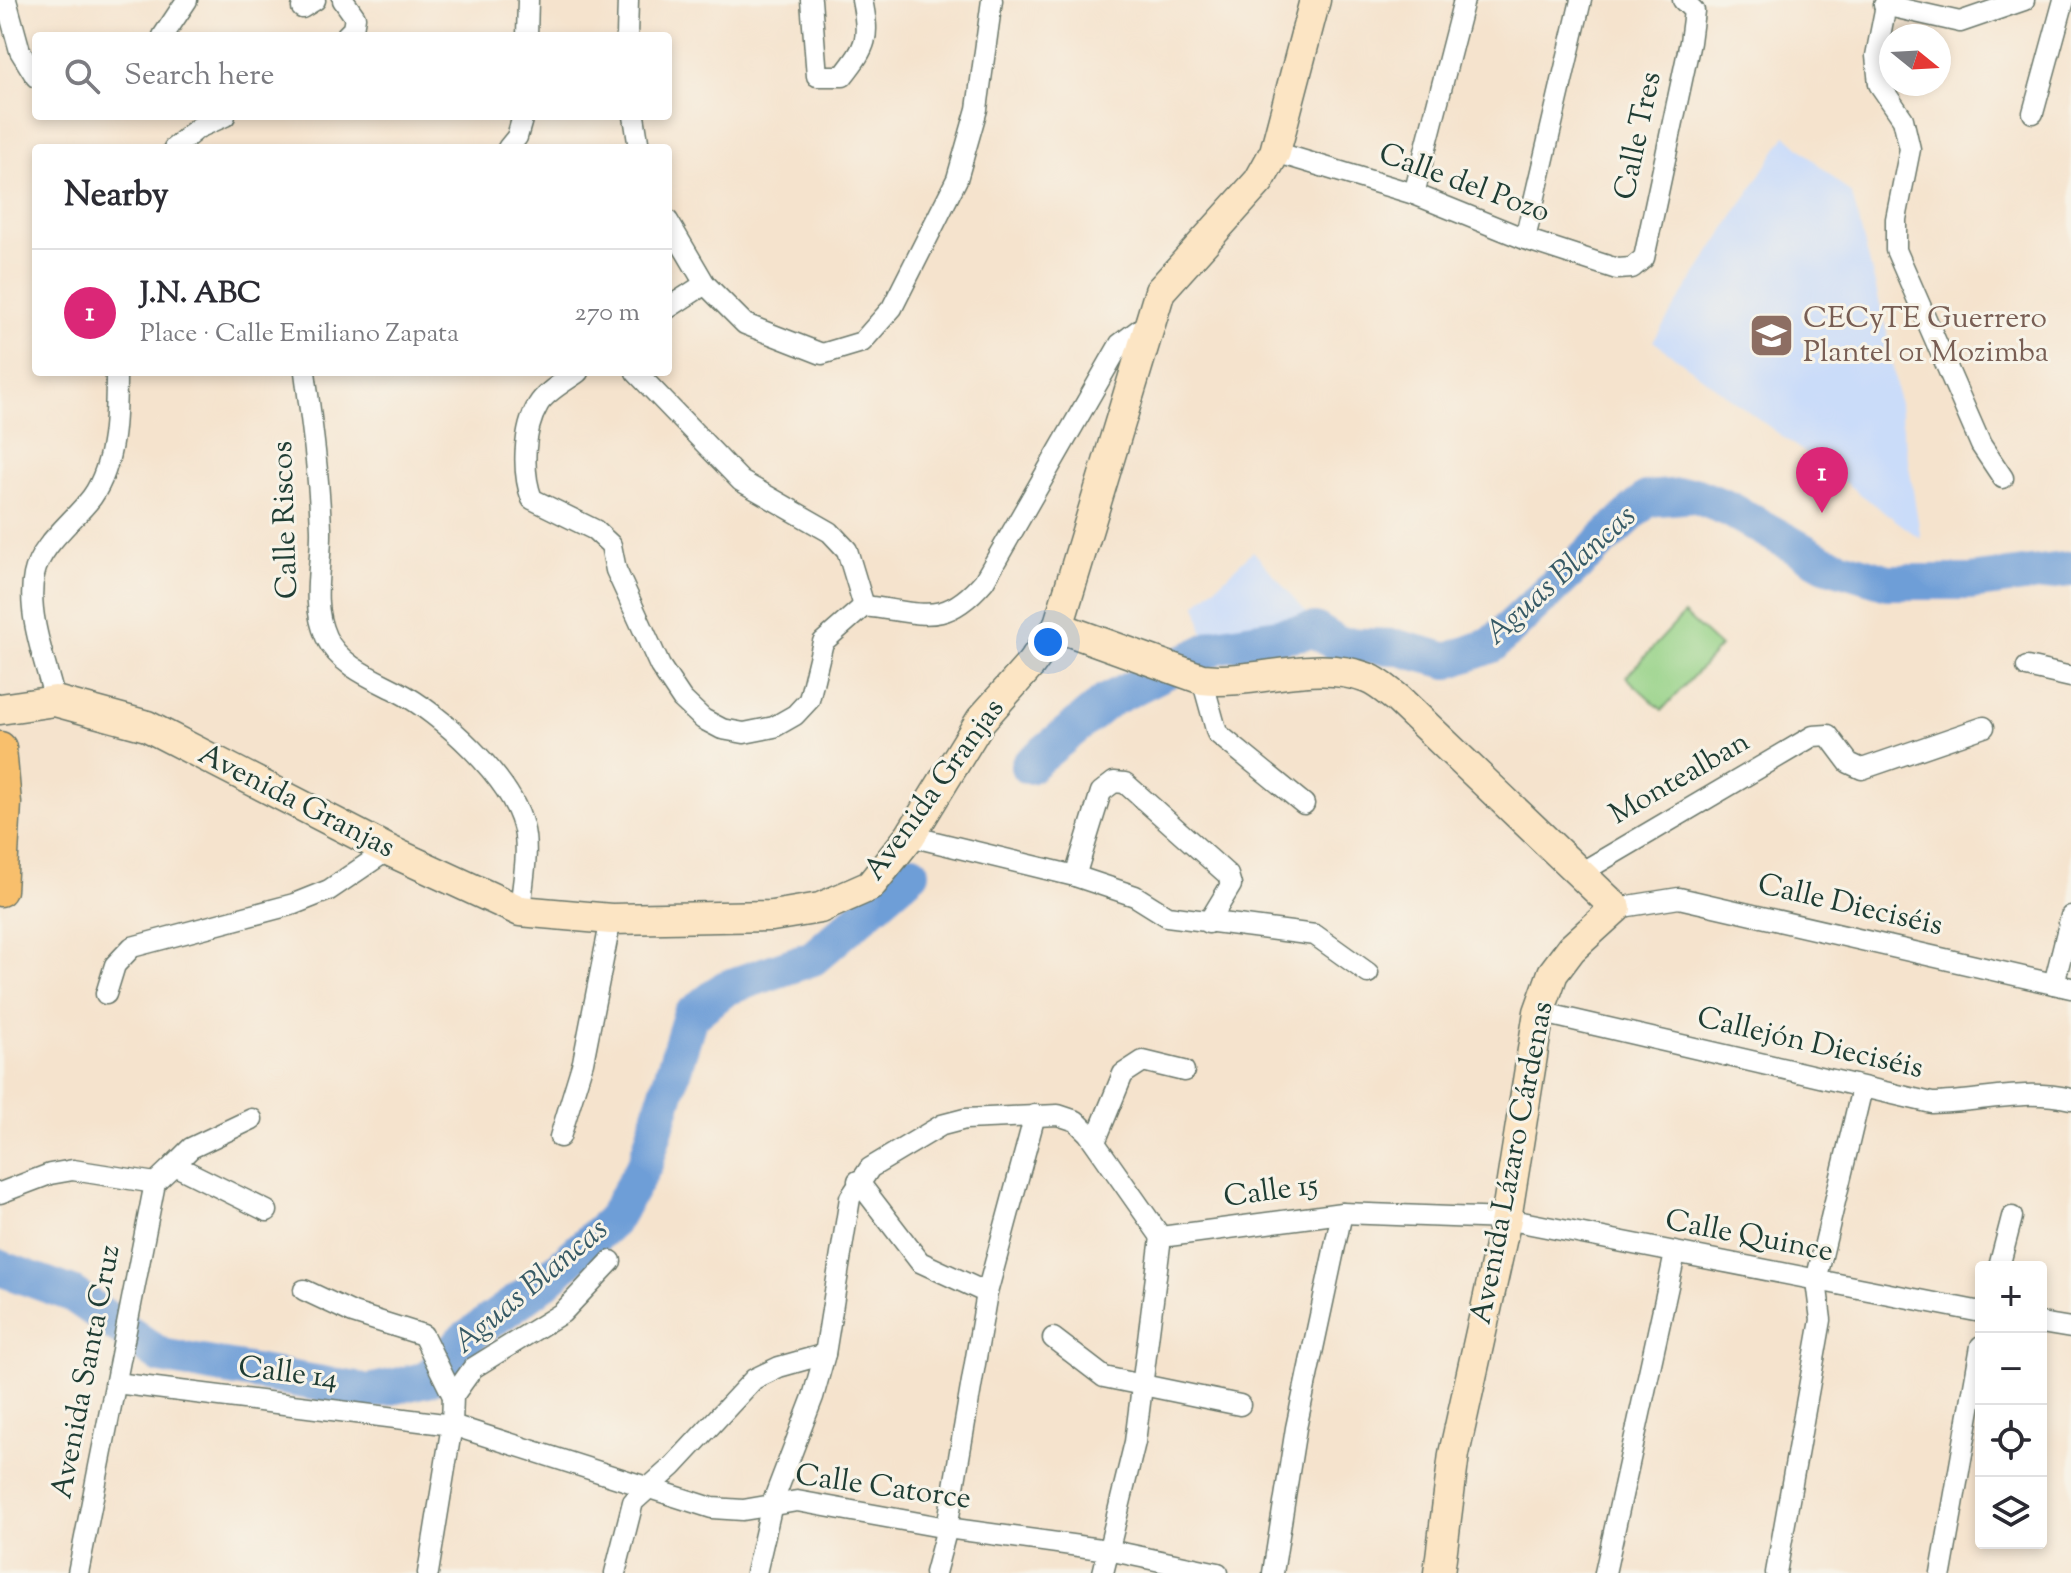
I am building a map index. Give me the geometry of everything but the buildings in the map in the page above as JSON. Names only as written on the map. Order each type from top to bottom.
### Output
[{"type":"main road","name":"Avenida Granjas","points":[[0,709],[55,701],[147,726],[388,850],[520,911],[611,919],[772,916],[820,908],[870,886],[910,836],[981,720],[1031,664],[1058,627],[1160,291],[1259,181],[1275,152],[1315,0]]},
{"type":"main road","points":[[1058,627],[1202,679],[1222,681],[1329,669],[1369,679],[1398,699],[1577,875],[1616,908]]},
{"type":"main road","points":[[0,748],[5,803],[0,890]]},
{"type":"main road","name":"Avenida Lázaro Cárdenas","points":[[1439,1573],[1454,1454],[1506,1219],[1539,1012],[1553,973],[1571,949],[1616,908]]},
{"type":"street","points":[[6,0],[20,51],[32,70]]},
{"type":"street","points":[[166,32],[187,0]]},
{"type":"street","points":[[343,0],[355,17],[350,32]]},
{"type":"street","points":[[527,32],[528,0]]},
{"type":"street","points":[[627,32],[628,0]]},
{"type":"street","points":[[811,0],[817,76],[843,76],[864,50],[867,39],[862,0]]},
{"type":"street","points":[[672,228],[705,284],[745,324],[822,354],[862,342],[892,308],[957,179],[977,109],[992,0]]},
{"type":"street","points":[[1414,194],[1464,0]]},
{"type":"street","points":[[1525,239],[1581,0]]},
{"type":"street","points":[[2003,478],[1981,445],[1896,250],[1896,219],[1910,149],[1903,119],[1879,84],[1876,56],[1886,2],[1960,22],[2024,0]]},
{"type":"street","points":[[2033,113],[2064,0]]},
{"type":"street","name":"Calle Tres","points":[[1632,268],[1644,258],[1688,6]]},
{"type":"street","points":[[179,144],[198,128],[216,120]]},
{"type":"street","points":[[511,144],[517,137],[522,120]]},
{"type":"street","points":[[635,120],[638,144]]},
{"type":"street","name":"Calle del Pozo","points":[[1275,152],[1414,194],[1525,239],[1617,269],[1632,268]]},
{"type":"street","points":[[672,305],[705,284]]},
{"type":"street","points":[[573,376],[538,403],[530,427],[525,481],[532,499],[595,530],[611,545],[616,570],[660,666],[682,699],[703,719],[722,729],[744,733],[774,727],[795,715],[809,700],[823,642],[864,606],[942,614],[964,604],[984,581],[1120,344],[1148,323]]},
{"type":"street","points":[[55,701],[31,599],[34,573],[41,557],[94,495],[115,422],[116,376]]},
{"type":"street","name":"Calle Riscos","points":[[306,376],[318,471],[321,536],[317,602],[326,638],[356,669],[416,701],[453,728],[509,795],[524,827],[520,911]]},
{"type":"street","points":[[640,376],[741,481],[830,532],[847,550],[864,606]]},
{"type":"street","points":[[2027,667],[2071,677]]},
{"type":"street","points":[[1202,679],[1217,733],[1304,804]]},
{"type":"street","name":"Montealban","points":[[1577,875],[1813,736],[1828,735],[1849,763],[1862,769],[1984,727]]},
{"type":"street","points":[[1075,876],[1101,792],[1114,782],[1125,783],[1228,875],[1231,885],[1208,923]]},
{"type":"street","points":[[910,836],[1075,876],[1135,896],[1167,916],[1315,935],[1368,973]]},
{"type":"street","points":[[106,994],[115,965],[132,947],[294,904],[329,890],[388,850]]},
{"type":"street","name":"Calle Dieciséis","points":[[1616,908],[1679,898],[2062,986]]},
{"type":"street","points":[[2062,986],[2071,916]]},
{"type":"street","points":[[560,1137],[583,1062],[611,919]]},
{"type":"street","name":"Callejón Dieciséis","points":[[1539,1012],[1932,1103],[1968,1102],[2017,1093],[2044,1093],[2071,1099]]},
{"type":"street","points":[[1095,1142],[1123,1074],[1143,1061],[1184,1071]]},
{"type":"street","points":[[1776,1573],[1821,1320],[1816,1281],[1862,1088]]},
{"type":"street","points":[[935,1573],[947,1528],[987,1293],[1035,1115]]},
{"type":"street","points":[[756,1573],[772,1504],[813,1397],[825,1354],[850,1198],[858,1181],[870,1168],[942,1125],[965,1119],[1035,1115],[1058,1115],[1076,1121],[1095,1142],[1161,1237],[1135,1442],[1103,1573]]},
{"type":"street","points":[[0,1193],[50,1174],[73,1170],[155,1183],[191,1148],[252,1119]]},
{"type":"street","points":[[174,1165],[267,1211]]},
{"type":"street","points":[[858,1181],[920,1262],[987,1293]]},
{"type":"street","name":"Avenida Santa Cruz","points":[[78,1573],[155,1183]]},
{"type":"street","points":[[1273,1573],[1296,1428],[1342,1213]]},
{"type":"street","name":"Calle 15","points":[[1161,1237],[1342,1213],[1506,1219]]},
{"type":"street","points":[[2001,1261],[2012,1217]]},
{"type":"street","name":"Calle Quince","points":[[1506,1219],[1975,1311]]},
{"type":"street","points":[[1605,1573],[1675,1254]]},
{"type":"street","points":[[453,1395],[473,1368],[562,1313],[611,1261]]},
{"type":"street","points":[[304,1290],[353,1313],[423,1335],[453,1395],[452,1425],[428,1573]]},
{"type":"street","points":[[2047,1324],[2071,1328]]},
{"type":"street","points":[[1053,1338],[1104,1377],[1144,1388],[1240,1405]]},
{"type":"street","points":[[615,1573],[633,1502],[754,1379],[779,1367],[825,1354]]},
{"type":"street","points":[[1941,1573],[1975,1380]]},
{"type":"street","name":"Calle 14","points":[[116,1383],[452,1425]]},
{"type":"street","name":"Calle Catorce","points":[[452,1425],[712,1508],[743,1510],[797,1501],[947,1528],[1108,1550],[1218,1573]]},
{"type":"shaded area","name":"CECyTE Guerrero Plantel 01 Mozimba","points":[[1786,135],[1852,195],[1887,331],[1921,539],[1653,341]]},
{"type":"shaded area","points":[[1253,551],[1312,619],[1205,644],[1197,604]]},
{"type":"green space","points":[[1684,614],[1720,647],[1662,710],[1626,677]]},
{"type":"waterway","name":"Aguas Blancas","points":[[1028,766],[1107,701],[1217,646],[1315,630],[1339,645],[1396,647],[1448,661],[1492,645],[1647,499],[1694,495],[1729,509],[1825,563],[1888,582],[1970,582],[2071,569]]},
{"type":"waterway","name":"Aguas Blancas","points":[[0,1268],[72,1294],[161,1356],[368,1392],[428,1379],[461,1342],[542,1284],[613,1220],[645,1164],[690,1016],[726,988],[813,958],[912,872]]},
{"type":"place","name":"CECyTE Guerrero Plantel 01 Mozimba","points":[[1772,336]]},
{"type":"place","name":"J.N. ABC","points":[[1822,513]]}]
